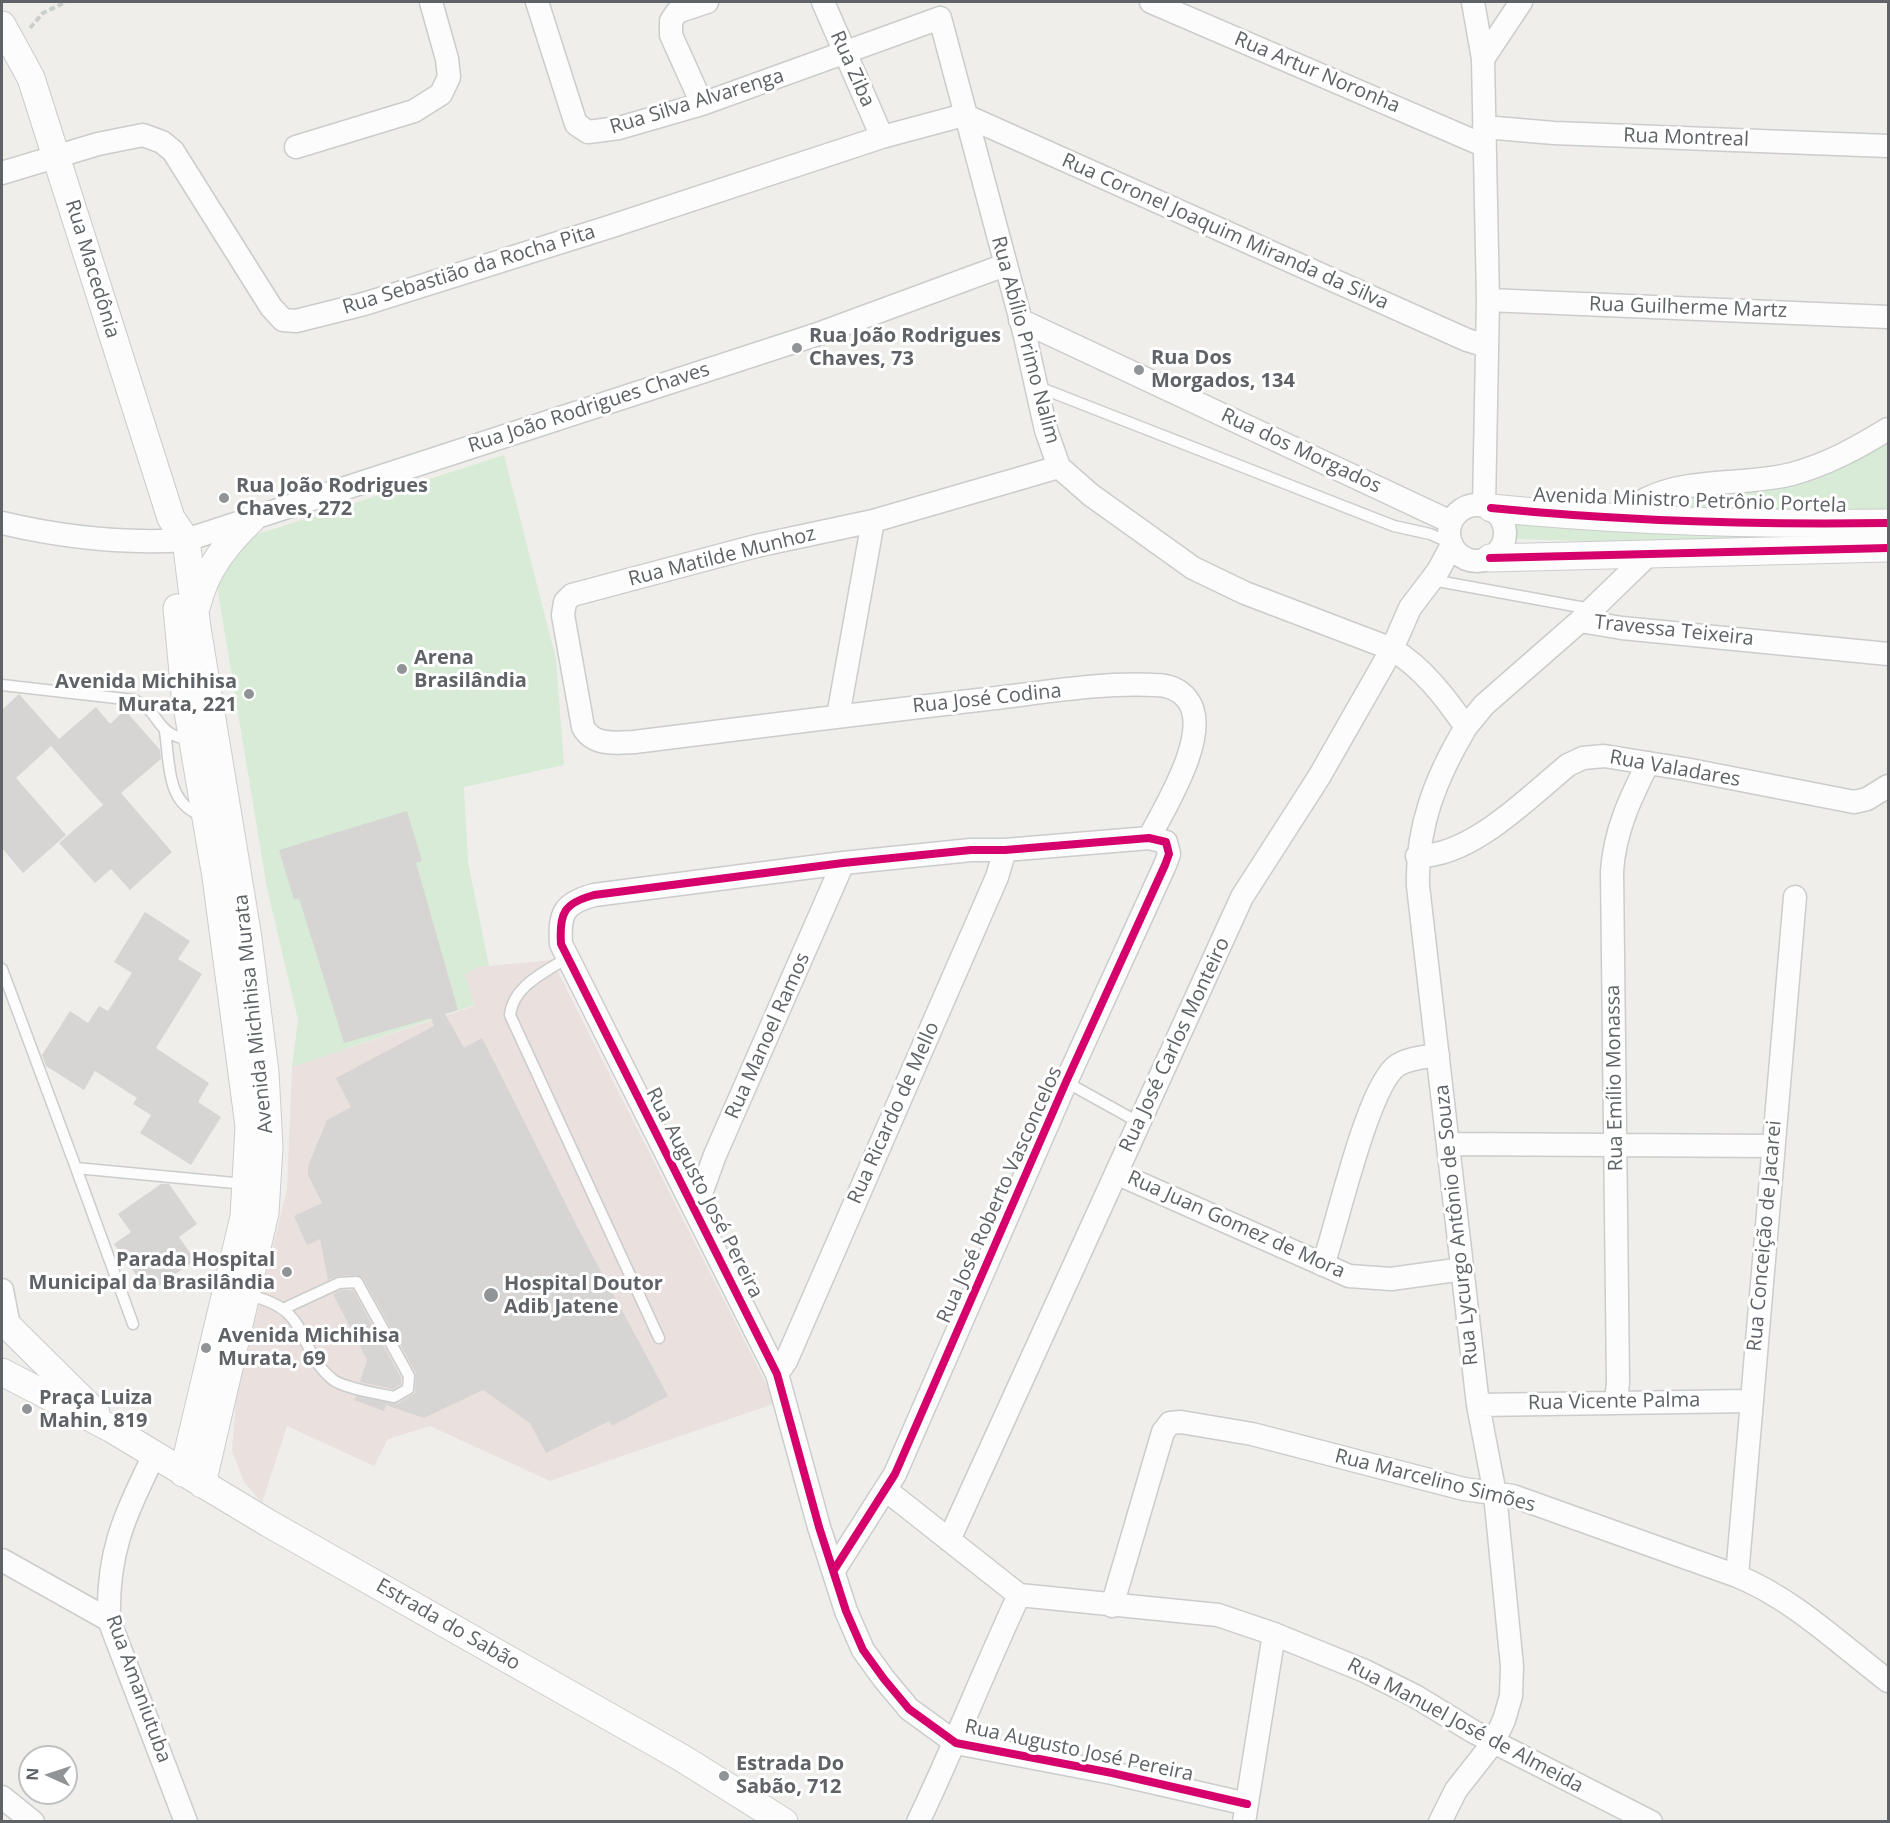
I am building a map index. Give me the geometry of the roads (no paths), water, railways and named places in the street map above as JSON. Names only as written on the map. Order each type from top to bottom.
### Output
[{"type":"street","points":[[296,147],[414,111],[441,94],[449,77],[447,59],[431,2]]},
{"type":"street","name":"Rua Silva Alvarenga","points":[[537,2],[571,110],[581,129],[588,132],[605,132],[702,104],[845,54],[943,10]]},
{"type":"street","points":[[702,104],[671,35],[670,27],[677,12],[707,2]]},
{"type":"street","name":"Rua Ziba","points":[[823,2],[882,137]]},
{"type":"street","name":"Rua Artur Noronha","points":[[1151,2],[1484,136]]},
{"type":"street","points":[[1473,2],[1483,58],[1488,300],[1485,480],[1481,507],[1455,515],[1462,546],[1650,553],[1888,548]]},
{"type":"street","points":[[1483,58],[1521,2]]},
{"type":"street","name":"Rua Abílio Primo Nalim","points":[[943,10],[964,115],[1020,320],[1046,430],[1059,467],[1091,495],[1193,568],[1254,597],[1392,649]]},
{"type":"street","name":"Rua Macedônia","points":[[8,36],[30,78],[57,157],[176,533]]},
{"type":"street","name":"Rua Sebastião da Rocha Pita","points":[[2,173],[98,144],[143,135],[162,142],[173,151],[182,164],[271,307],[283,320],[296,321],[364,304],[609,227],[882,137],[964,115]]},
{"type":"street","name":"Rua Coronel Joaquim Miranda da Silva","points":[[964,115],[1225,234],[1467,340],[1487,346]]},
{"type":"street","name":"Rua Montreal","points":[[1484,136],[1554,133],[1888,146]]},
{"type":"street","name":"Rua João Rodrigues Chaves","points":[[176,533],[252,519],[815,335],[1005,265]]},
{"type":"street","name":"Rua Guilherme Martz","points":[[1488,300],[1888,316]]},
{"type":"street","name":"Rua dos Morgados","points":[[1020,320],[1462,546]]},
{"type":"street","points":[[1624,516],[1645,500],[1666,492],[1687,487],[1790,474],[1844,457],[1888,429]]},
{"type":"street","name":"Rua Matilde Munhoz","points":[[634,742],[600,741],[587,734],[583,727],[566,635],[563,608],[568,598],[756,546],[873,521],[1059,467]]},
{"type":"street","name":"Rua José Carlos Monteiro","points":[[949,1540],[1242,897],[1319,777],[1392,649],[1410,608],[1462,546],[1501,547],[1505,533],[1502,521],[1481,507]]},
{"type":"street","name":"Avenida Ministro Petrônio Portela","points":[[1481,507],[1553,514],[1760,522],[1888,523]]},
{"type":"street","points":[[195,615],[199,596],[212,566],[236,535],[252,519]]},
{"type":"street","points":[[838,716],[873,521]]},
{"type":"street","points":[[2,524],[36,531],[93,537],[176,533]]},
{"type":"street","name":"Avenida Michihisa Murata","points":[[176,533],[195,615],[248,938],[265,1072],[268,1147],[265,1213],[246,1295],[193,1479]]},
{"type":"street","name":"Avenida Michihisa Murata","points":[[176,533],[185,694],[206,817],[249,1126],[248,1184],[244,1217],[198,1413],[193,1479]]},
{"type":"street","points":[[1585,615],[1650,553]]},
{"type":"street","name":"Travessa Teixeira","points":[[1466,727],[1484,705],[1585,615],[1622,628],[1888,654]]},
{"type":"street","points":[[1392,649],[1408,659],[1427,677],[1466,727]]},
{"type":"street","name":"Rua José Codina","points":[[634,742],[1089,688],[1168,686],[1186,697],[1193,707],[1195,728],[1185,764],[1149,838]]},
{"type":"street","name":"Rua Lycurgo Antônio de Souza","points":[[1440,1821],[1456,1790],[1494,1743],[1511,1696],[1512,1665],[1495,1494],[1478,1405],[1462,1269],[1417,856],[1428,807],[1438,778],[1466,727]]},
{"type":"street","name":"Rua Valadares","points":[[1417,856],[1435,856],[1480,836],[1568,765],[1583,758],[1604,756],[1648,763],[1854,802],[1877,795],[1888,786]]},
{"type":"street","name":"Rua Emílio Monassa","points":[[1616,1401],[1618,1383],[1614,850],[1627,803],[1648,763]]},
{"type":"street","name":"Rua Augusto José Pereira","points":[[1149,838],[1005,850],[971,850],[843,863],[594,895],[577,900],[567,908],[561,921],[561,944],[777,1374],[813,1506],[846,1611],[863,1650],[909,1709],[956,1743],[1112,1773],[1245,1813]]},
{"type":"street","name":"Rua José Roberto Vasconcelos","points":[[834,1570],[895,1474],[1066,1082],[1169,854],[1167,843],[1149,838]]},
{"type":"street","name":"Rua Ricardo de Mello","points":[[777,1374],[786,1361],[952,981],[997,877],[1005,850]]},
{"type":"street","name":"Rua Manoel Ramos","points":[[695,1210],[715,1155],[843,863]]},
{"type":"street","name":"Rua Conceição de Jacarei","points":[[1737,1576],[1795,897]]},
{"type":"street","points":[[1323,1265],[1367,1122],[1384,1082],[1398,1065],[1438,1055]]},
{"type":"street","points":[[1449,1144],[1772,1146]]},
{"type":"street","name":"Rua Juan Gomez de Mora","points":[[1116,1173],[1349,1276],[1391,1279],[1462,1269]]},
{"type":"street","points":[[2,1290],[8,1325],[15,1344],[8,1356],[2,1360]]},
{"type":"street","name":"Estrada do Sabão","points":[[8,1325],[112,1429]]},
{"type":"street","name":"Estrada do Sabão","points":[[2,1372],[112,1429],[193,1479],[672,1752],[784,1821]]},
{"type":"street","name":"Rua Vicente Palma","points":[[1478,1405],[1616,1401],[1751,1401]]},
{"type":"street","points":[[147,1450],[185,1434],[198,1413]]},
{"type":"street","name":"Rua Marcelino Simões","points":[[1112,1606],[1159,1443],[1165,1428],[1170,1423],[1181,1422],[1252,1434],[1363,1464],[1513,1496],[1737,1576],[1754,1583],[1794,1610],[1888,1681]]},
{"type":"street","name":"Rua Amaniutuba","points":[[147,1450],[120,1529],[108,1591],[109,1620],[186,1821]]},
{"type":"street","name":"Rua Manuel José de Almeida","points":[[886,1490],[993,1578],[1019,1595],[1218,1615],[1274,1634],[1365,1671],[1415,1696],[1494,1743],[1652,1821]]},
{"type":"street","points":[[2,1560],[109,1620]]},
{"type":"street","points":[[918,1821],[956,1743],[980,1680],[1019,1595]]},
{"type":"street","points":[[1245,1813],[1274,1634]]},
{"type":"street","points":[[2,1797],[33,1821]]},
{"type":"lane","points":[[1036,386],[1394,526],[1430,534],[1462,546]]},
{"type":"lane","points":[[1435,576],[1585,615]]},
{"type":"lane","points":[[2,686],[134,700],[150,710],[165,731],[173,736],[193,740]]},
{"type":"lane","points":[[165,731],[176,796],[182,806],[206,817]]},
{"type":"lane","points":[[567,958],[518,993],[511,1003],[510,1015],[659,1338]]},
{"type":"lane","points":[[2,969],[133,1324]]},
{"type":"lane","points":[[1066,1082],[1138,1122]]},
{"type":"lane","points":[[76,1168],[248,1184]]},
{"type":"lane","points":[[246,1295],[285,1308],[319,1364],[333,1381],[394,1397],[408,1389],[409,1376],[357,1282],[339,1283],[285,1308]]},
{"type":"place","name":"Rua João Rodrigues Chaves, 73","points":[[797,348]]},
{"type":"place","name":"Rua Dos Morgados, 134","points":[[1139,370]]},
{"type":"place","name":"Rua João Rodrigues Chaves, 272","points":[[224,498]]},
{"type":"place","name":"Arena Brasilândia","points":[[402,669]]},
{"type":"place","name":"Avenida Michihisa Murata, 221","points":[[249,694]]},
{"type":"place","name":"Parada Hospital Municipal da Brasilândia","points":[[287,1272]]},
{"type":"place","name":"Hospital Doutor Adib Jatene","points":[[491,1295]]},
{"type":"place","name":"Avenida Michihisa Murata, 69","points":[[206,1348]]},
{"type":"place","name":"Praça Luiza Mahin, 819","points":[[27,1409]]},
{"type":"place","name":"Estrada Do Sabão, 712","points":[[724,1776]]}]
